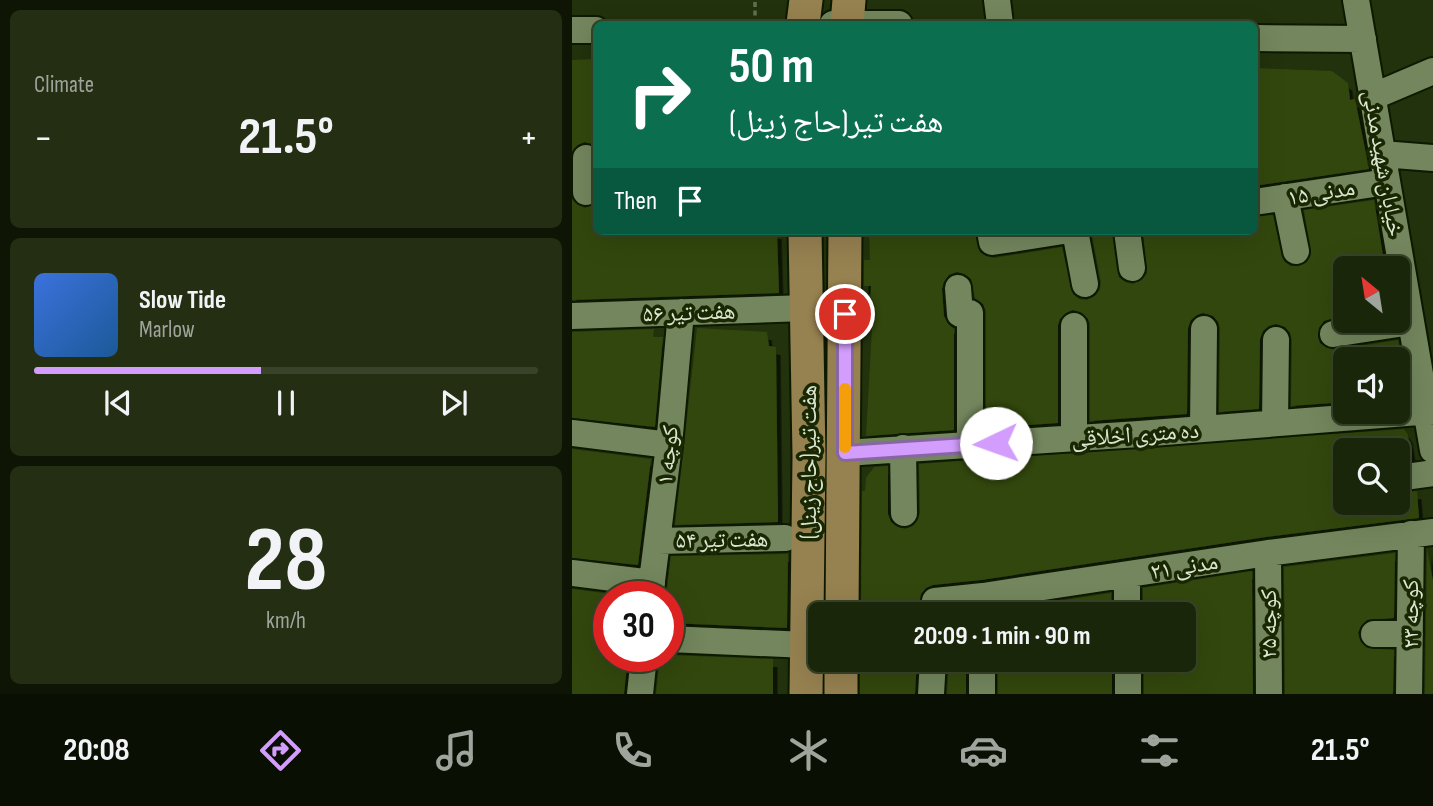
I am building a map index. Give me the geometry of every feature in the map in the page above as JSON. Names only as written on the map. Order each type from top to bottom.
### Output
[{"type":"main road","points":[[803,21],[806,0]]},
{"type":"main road","points":[[847,21],[849,0]]},
{"type":"main road","name":"هفت تیر(حاج زینل)","points":[[805,235],[809,456],[806,694]]},
{"type":"main road","name":"هفت تیر(حاج زینل)","points":[[842,602],[844,235]]},
{"type":"main road","points":[[841,672],[841,694]]},
{"type":"street","points":[[997,0],[1000,21]]},
{"type":"street","name":"خیابان شهید مدنی","points":[[1356,0],[1411,322],[1430,412],[1433,450]]},
{"type":"street","points":[[572,30],[593,30]]},
{"type":"street","points":[[1258,38],[1363,39]]},
{"type":"street","points":[[1372,97],[1433,71]]},
{"type":"street","points":[[1382,154],[1433,158]]},
{"type":"street","points":[[585,192],[586,158]]},
{"type":"street","name":"مدنی ۱۵","points":[[1258,201],[1387,181]]},
{"type":"street","points":[[1285,197],[1296,251]]},
{"type":"street","points":[[991,235],[992,242],[1020,235]]},
{"type":"street","points":[[1076,235],[1085,284]]},
{"type":"street","points":[[1128,235],[1132,268]]},
{"type":"street","points":[[958,288],[960,313],[970,313],[970,444]]},
{"type":"street","name":"هفت تیر ۵۶","points":[[572,316],[806,307]]},
{"type":"street","name":"کوچه ۱","points":[[652,581],[681,312]]},
{"type":"street","points":[[1333,334],[1411,322]]},
{"type":"street","points":[[1074,326],[1074,438]]},
{"type":"street","points":[[1203,429],[1204,328]]},
{"type":"street","points":[[1276,340],[1276,423]]},
{"type":"street","name":"ده متری اخلاقی","points":[[845,453],[1430,412]]},
{"type":"street","points":[[572,433],[669,444]]},
{"type":"street","points":[[903,448],[904,513]]},
{"type":"street","points":[[1410,477],[1433,474]]},
{"type":"street","name":"مدنی ۲۱","points":[[997,602],[1127,575],[1422,533]]},
{"type":"street","name":"کوچه ۲۳","points":[[1409,694],[1410,634],[1422,533]]},
{"type":"street","name":"هفت تیر ۵۴","points":[[658,541],[785,538]]},
{"type":"street","name":"کوچه ۲۵","points":[[1268,553],[1269,694]]},
{"type":"street","points":[[572,573],[609,581]]},
{"type":"street","points":[[1127,575],[1127,602]]},
{"type":"street","points":[[1374,634],[1410,634]]},
{"type":"street","points":[[684,640],[807,645]]},
{"type":"street","points":[[640,694],[642,672]]},
{"type":"street","points":[[931,694],[932,672]]},
{"type":"street","points":[[982,694],[983,672]]},
{"type":"street","points":[[1128,672],[1128,694]]},
{"type":"path","points":[[755,0],[755,21]]},
{"type":"building","points":[[593,59],[593,146],[585,142],[572,151],[572,60]]},
{"type":"building","points":[[1258,68],[1332,71],[1348,83],[1350,100],[1355,99],[1369,169],[1258,185]]},
{"type":"building","points":[[572,199],[585,208],[593,204],[593,235],[777,235],[779,293],[572,300]]},
{"type":"building","points":[[1374,200],[1383,256],[1333,256],[1333,319],[1324,321],[1319,328],[1318,337],[1320,343],[1333,350],[1333,403],[1291,406],[1292,340],[1285,327],[1276,324],[1263,331],[1260,339],[1259,409],[1219,412],[1220,328],[1213,316],[1203,313],[1191,320],[1188,328],[1187,414],[1090,421],[1090,325],[1082,313],[1073,310],[1060,319],[1058,325],[1058,423],[986,428],[986,312],[983,304],[975,298],[971,279],[957,272],[949,275],[942,289],[944,316],[954,329],[954,430],[866,436],[873,311],[870,311],[871,286],[864,286],[864,260],[870,260],[869,235],[976,235],[980,252],[994,258],[1062,247],[1073,294],[1079,299],[1087,300],[1096,295],[1101,282],[1092,235],[1113,235],[1119,277],[1133,284],[1142,280],[1147,273],[1143,235],[1258,235],[1258,217],[1273,215],[1284,261],[1290,266],[1298,266],[1307,262],[1311,255],[1304,210]]},
{"type":"building","points":[[697,328],[767,332],[769,346],[776,347],[778,522],[675,525]]},
{"type":"building","points":[[654,329],[653,337],[663,337],[655,427],[572,418],[572,332]]},
{"type":"building","points":[[1398,340],[1399,347],[1354,347]]},
{"type":"building","points":[[1404,429],[1408,438],[1333,438],[1333,515],[1410,515],[1410,492],[1417,491],[1419,518],[933,585],[921,594],[920,602],[861,602],[862,491],[865,491],[866,478],[874,467],[888,466],[888,514],[891,522],[905,529],[913,526],[920,513],[919,464]]},
{"type":"building","points":[[572,449],[651,459],[638,565],[572,558]]},
{"type":"building","points":[[1427,549],[1433,581],[1433,694],[1425,694]]},
{"type":"building","points":[[1395,553],[1394,618],[1367,620],[1358,633],[1367,648],[1394,650],[1393,694],[1285,694],[1284,567]]},
{"type":"building","points":[[788,554],[787,628],[684,624],[684,581],[668,581],[671,556]]},
{"type":"building","points":[[1252,571],[1253,694],[1144,694],[1144,672],[1196,672],[1196,602],[1143,602],[1143,588]]},
{"type":"building","points":[[572,589],[593,592],[593,672],[626,672],[624,694],[572,694]]},
{"type":"building","points":[[1111,593],[1111,602],[1051,602]]},
{"type":"building","points":[[684,656],[773,659],[773,694],[656,694],[658,672],[684,672]]},
{"type":"building","points":[[860,672],[916,672],[915,694],[860,694]]},
{"type":"building","points":[[948,672],[966,672],[966,694],[947,694]]},
{"type":"building","points":[[998,672],[1112,672],[1112,694],[998,694]]},
{"type":"slow traffic","points":[[845,389],[845,447]]},
{"type":"route","points":[[845,314],[845,453],[996,443]]}]
